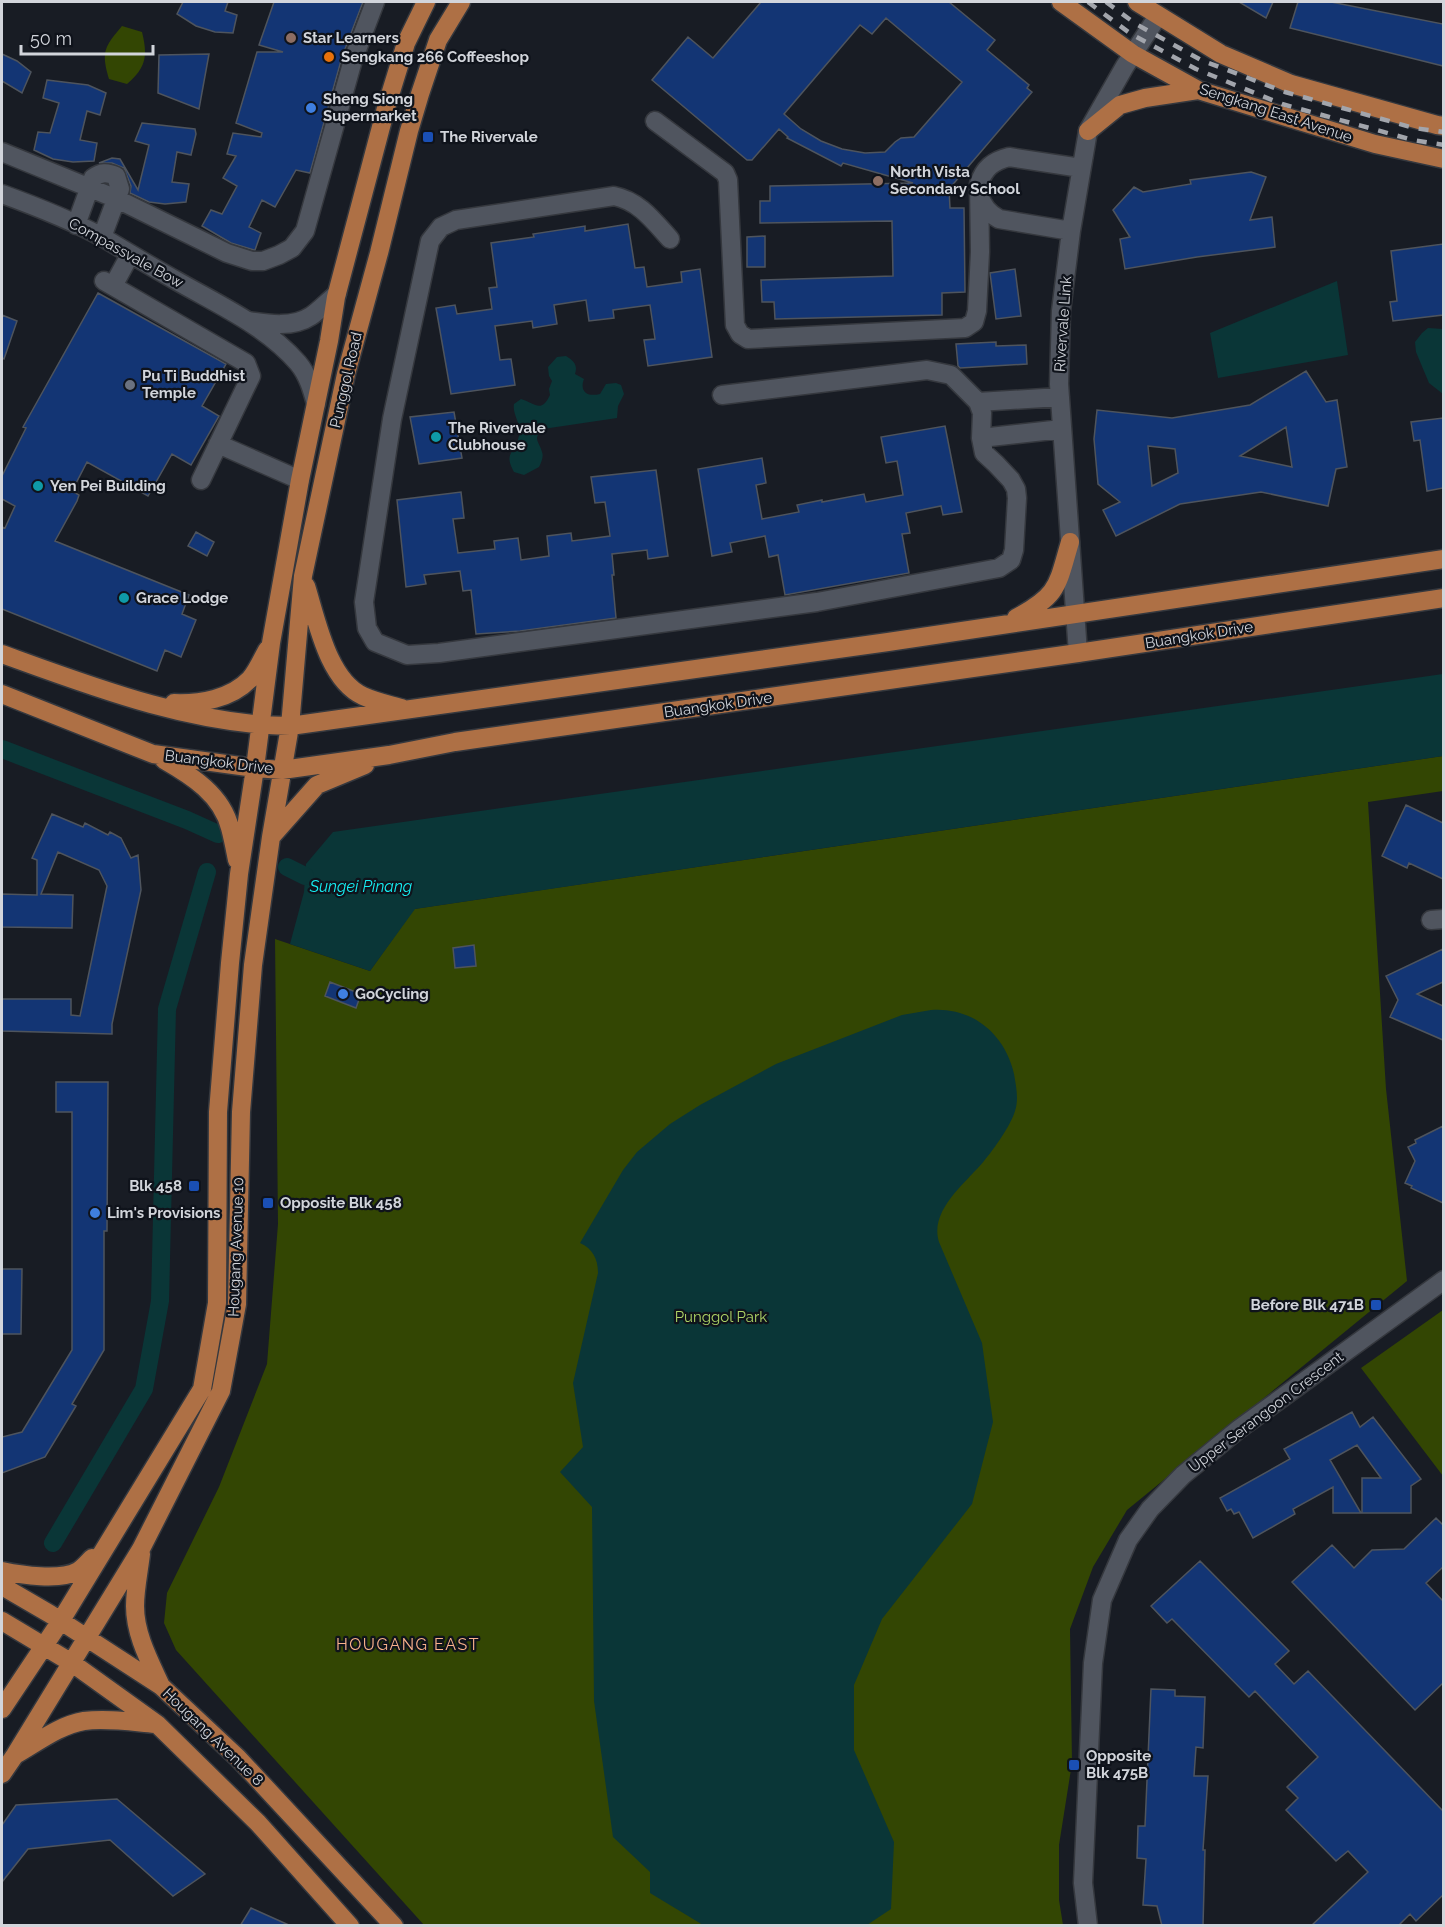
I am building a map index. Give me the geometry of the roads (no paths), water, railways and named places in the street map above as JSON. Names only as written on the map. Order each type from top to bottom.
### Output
[{"type":"main road","name":"Punggol Road","points":[[255,768],[271,643],[337,294],[386,108],[406,43],[426,2]]},
{"type":"main road","name":"Punggol Road","points":[[282,770],[290,726],[303,576],[346,374],[420,94],[438,40],[461,2]]},
{"type":"main road","name":"Sengkang East Avenue","points":[[1061,2],[1133,54],[1198,90],[1375,144],[1443,159]]},
{"type":"main road","points":[[1137,2],[1221,54],[1291,84],[1443,126]]},
{"type":"main road","points":[[1089,131],[1120,105],[1145,98],[1198,90]]},
{"type":"main road","points":[[1004,624],[1045,601],[1058,585],[1070,542]]},
{"type":"main road","points":[[2,654],[139,701],[241,724],[290,726],[888,642],[1443,559]]},
{"type":"main road","points":[[303,576],[329,657],[338,675],[362,696],[409,711]]},
{"type":"main road","name":"Buangkok Drive","points":[[2,694],[153,754],[282,770],[389,755],[455,742],[1443,598]]},
{"type":"main road","points":[[139,701],[178,703],[213,700],[235,691],[251,678],[271,643]]},
{"type":"main road","points":[[153,754],[188,774],[218,800],[230,826],[239,874]]},
{"type":"main road","points":[[271,837],[317,785],[389,755]]},
{"type":"main road","name":"Hougang Avenue 10","points":[[2,1709],[60,1622],[202,1389],[216,1303],[218,1112],[239,874],[255,768]]},
{"type":"main road","name":"Hougang Avenue 10","points":[[2,1774],[141,1550],[221,1391],[237,1304],[241,1112],[253,965],[282,770]]},
{"type":"main road","points":[[2,1571],[21,1575],[62,1576],[78,1571],[106,1544]]},
{"type":"main road","points":[[141,1550],[135,1606],[137,1624],[143,1647],[161,1686]]},
{"type":"main road","name":"Hougang Avenue 8","points":[[2,1586],[161,1686],[238,1758],[394,1926]]},
{"type":"main road","name":"Hougang Avenue 8","points":[[2,1621],[72,1663],[157,1724],[258,1823],[350,1926]]},
{"type":"main road","points":[[15,1755],[59,1730],[83,1721],[112,1720],[157,1724]]},
{"type":"street","points":[[2,152],[117,199],[227,253],[252,261],[263,261],[279,255],[292,248],[305,231],[353,60],[375,2]]},
{"type":"street","name":"Rivervale Link","points":[[1078,653],[1060,397],[1061,311],[1071,231],[1089,131],[1133,54],[1158,16]]},
{"type":"street","points":[[655,120],[725,173],[728,180],[735,325],[740,334],[748,339],[965,328],[974,322],[977,311],[980,252],[979,184],[982,173],[999,159],[1009,157],[1081,168]]},
{"type":"street","points":[[76,225],[89,188]]},
{"type":"street","name":"Compassvale Bow","points":[[2,194],[102,237],[247,320],[299,364],[309,380],[316,404]]},
{"type":"street","points":[[979,194],[982,205],[999,219],[1071,231]]},
{"type":"street","points":[[670,238],[642,208],[634,202],[614,196],[456,220],[441,227],[430,241],[392,419],[364,602],[367,628],[375,642],[407,655],[439,653],[817,602],[999,568],[1011,560],[1014,550],[1016,489],[1011,480],[984,453],[981,438],[982,413],[978,402],[951,375],[927,370],[722,395]]},
{"type":"street","points":[[102,237],[117,199]]},
{"type":"street","points":[[130,255],[109,284],[246,363],[251,375],[201,480]]},
{"type":"street","name":"Compassvale Bow","points":[[247,320],[267,324],[296,322],[309,317],[337,294]]},
{"type":"street","points":[[978,402],[1060,397]]},
{"type":"street","points":[[981,438],[1062,429]]},
{"type":"street","points":[[218,444],[300,480]]},
{"type":"street","name":"Upper Serangoon Crescent","points":[[1088,1926],[1083,1883],[1093,1663],[1102,1600],[1128,1540],[1150,1509],[1184,1475],[1239,1430],[1443,1280]]},
{"type":"water","points":[[1337,281],[1348,355],[1218,378],[1210,333]]},
{"type":"water","points":[[1428,328],[1443,329],[1443,394],[1429,383],[1416,352],[1415,342]]},
{"type":"water","points":[[566,356],[575,364],[575,374],[584,379],[583,387],[588,394],[600,394],[606,384],[621,385],[624,394],[618,406],[617,418],[543,429],[537,438],[543,454],[539,467],[524,475],[514,472],[510,457],[520,432],[514,404],[521,399],[537,406],[544,404],[550,395],[549,389],[552,381],[548,367],[557,357]]},
{"type":"water","name":"Sungei Pinang","points":[[1443,674],[1443,756],[415,909],[370,971],[290,944],[304,892],[306,864],[333,832]]},
{"type":"water","points":[[931,1010],[958,1012],[975,1019],[990,1030],[1002,1045],[1009,1059],[1014,1074],[1017,1102],[1013,1117],[997,1144],[944,1208],[937,1230],[939,1242],[982,1343],[993,1422],[972,1504],[882,1619],[854,1685],[854,1750],[894,1842],[891,1909],[867,1925],[703,1925],[650,1893],[650,1872],[613,1837],[594,1701],[592,1507],[560,1472],[583,1447],[573,1383],[598,1273],[594,1255],[580,1243],[623,1170],[637,1152],[670,1124],[776,1064],[902,1015]]},
{"type":"waterway","points":[[2,749],[218,834]]},
{"type":"waterway","points":[[287,867],[305,876]]},
{"type":"waterway","points":[[53,1543],[144,1389],[160,1301],[167,1009],[207,872]]},
{"type":"railway","points":[[1088,2],[1131,34],[1196,69],[1282,104],[1413,140],[1444,145]]},
{"type":"railway","points":[[1106,2],[1136,24],[1201,60],[1285,92],[1414,128],[1444,132]]},
{"type":"place","name":"Star Learners","points":[[291,38]]},
{"type":"place","name":"Sengkang 266 Coffeeshop","points":[[329,57]]},
{"type":"place","name":"Sheng Siong Supermarket","points":[[311,108]]},
{"type":"place","name":"The Rivervale","points":[[428,137]]},
{"type":"place","name":"North Vista Secondary School","points":[[878,181]]},
{"type":"place","name":"Pu Ti Buddhist Temple","points":[[130,385]]},
{"type":"place","name":"The Rivervale Clubhouse","points":[[436,437]]},
{"type":"place","name":"Yen Pei Building","points":[[38,486]]},
{"type":"place","name":"Grace Lodge","points":[[124,598]]},
{"type":"place","name":"GoCycling","points":[[343,994]]},
{"type":"place","name":"Blk 458","points":[[194,1186]]},
{"type":"place","name":"Opposite Blk 458","points":[[268,1203]]},
{"type":"place","name":"Lim's Provisions","points":[[95,1213]]},
{"type":"place","name":"Before Blk 471B","points":[[1376,1305]]},
{"type":"place","name":"Opposite Blk 475B","points":[[1074,1765]]},
{"type":"district","name":"HOUGANG EAST","points":[[408,1644]]},
{"type":"park label","name":"Punggol Park","points":[[721,1317]]}]
